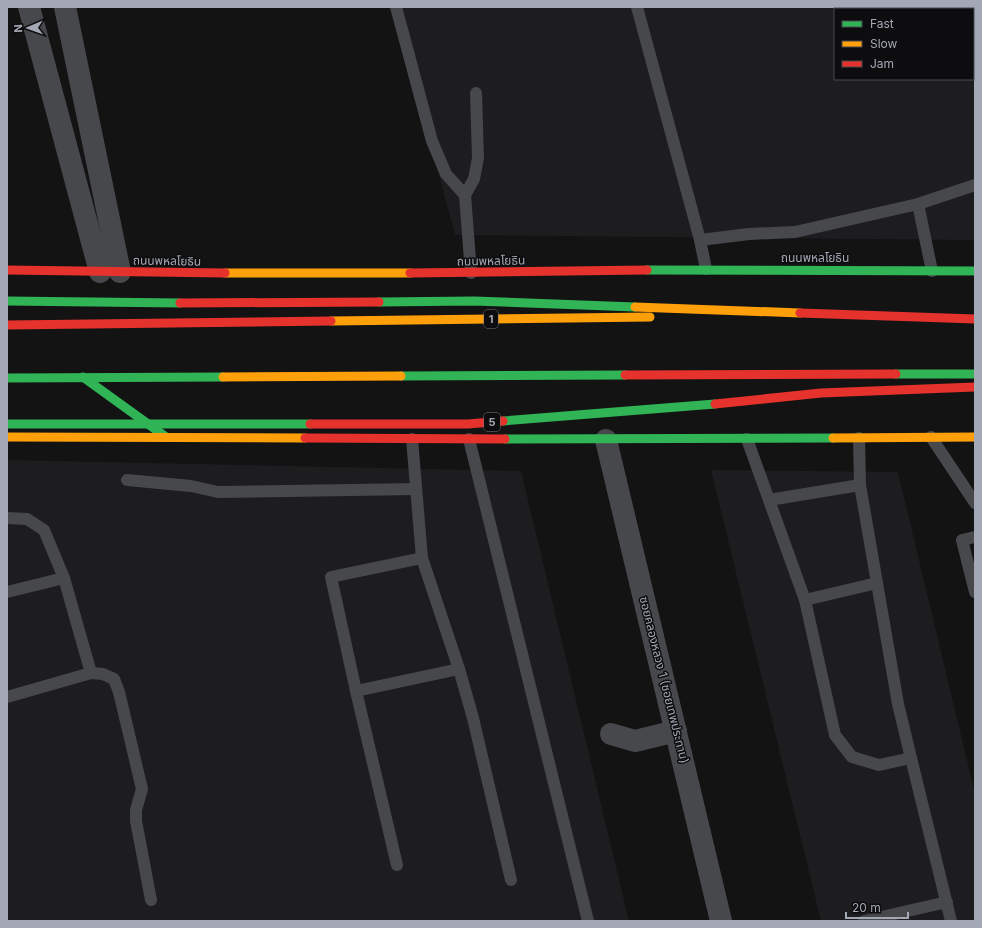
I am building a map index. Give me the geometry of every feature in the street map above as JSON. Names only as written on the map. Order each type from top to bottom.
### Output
[{"type":"main road","name":"ถนนพหลโยธิน","points":[[7,270],[295,274],[706,269],[975,271]]},
{"type":"main road","points":[[7,301],[179,303],[474,301],[975,319]]},
{"type":"main road","name":"1","points":[[7,324],[975,312]]},
{"type":"main road","points":[[7,378],[975,374]]},
{"type":"main road","points":[[83,377],[166,437]]},
{"type":"main road","name":"5","points":[[7,424],[468,424],[643,411],[821,393],[975,387]]},
{"type":"main road","points":[[7,437],[606,440],[975,437]]},
{"type":"street","points":[[29,7],[110,272]]},
{"type":"street","points":[[65,7],[110,272]]},
{"type":"street","name":"ซอยคลองหลวง 1 (ซอยเทพประทาน)","points":[[606,440],[721,921]]},
{"type":"street","points":[[612,734],[635,741],[676,731]]},
{"type":"lane","points":[[396,7],[432,140],[446,174],[465,195]]},
{"type":"lane","points":[[637,7],[700,240],[706,269]]},
{"type":"lane","points":[[471,273],[465,195],[474,180],[478,158],[476,92]]},
{"type":"lane","points":[[700,240],[749,234],[795,232],[918,204],[975,185]]},
{"type":"lane","points":[[918,204],[932,271]]},
{"type":"lane","points":[[931,437],[975,503]]},
{"type":"lane","points":[[859,438],[860,485],[898,704],[951,921]]},
{"type":"lane","points":[[412,439],[422,558],[459,669],[473,718],[511,880]]},
{"type":"lane","points":[[469,439],[588,921]]},
{"type":"lane","points":[[747,439],[805,600],[835,735],[852,757],[879,766],[911,758]]},
{"type":"lane","points":[[127,480],[191,486],[218,492],[416,489]]},
{"type":"lane","points":[[769,500],[860,485]]},
{"type":"lane","points":[[7,518],[27,519],[44,530],[64,578],[91,673]]},
{"type":"lane","points":[[975,537],[962,540],[975,592]]},
{"type":"lane","points":[[397,865],[331,577],[422,558]]},
{"type":"lane","points":[[7,592],[64,578]]},
{"type":"lane","points":[[805,600],[877,583]]},
{"type":"lane","points":[[356,691],[459,669]]},
{"type":"lane","points":[[7,697],[91,673],[103,674],[114,679],[119,692],[142,789],[136,810],[136,821],[151,900]]},
{"type":"lane","points":[[864,921],[947,902]]},
{"type":"shaded area","points":[[394,7],[975,7],[975,240],[455,235]]},
{"type":"shaded area","points":[[7,460],[521,471],[629,921],[7,921]]},
{"type":"shaded area","points":[[711,470],[898,472],[975,794],[975,921],[821,921]]},
{"type":"traffic: fast","points":[[647,270],[975,271]]},
{"type":"traffic: fast","points":[[7,301],[180,303]]},
{"type":"traffic: fast","points":[[379,302],[474,301],[635,307]]},
{"type":"traffic: fast","points":[[896,374],[975,374]]},
{"type":"traffic: fast","points":[[401,376],[625,375]]},
{"type":"traffic: fast","points":[[83,377],[166,437]]},
{"type":"traffic: fast","points":[[7,378],[223,377]]},
{"type":"traffic: fast","points":[[503,421],[715,404]]},
{"type":"traffic: fast","points":[[7,424],[310,424]]},
{"type":"traffic: fast","points":[[505,439],[833,438]]},
{"type":"traffic: slow","points":[[225,273],[410,273]]},
{"type":"traffic: slow","points":[[635,307],[800,313]]},
{"type":"traffic: slow","points":[[331,321],[650,317]]},
{"type":"traffic: slow","points":[[223,377],[401,376]]},
{"type":"traffic: slow","points":[[7,437],[305,438]]},
{"type":"traffic: slow","points":[[833,438],[975,437]]},
{"type":"traffic: jam","points":[[7,270],[225,273]]},
{"type":"traffic: jam","points":[[410,273],[647,270]]},
{"type":"traffic: jam","points":[[180,303],[379,302]]},
{"type":"traffic: jam","points":[[800,313],[975,319]]},
{"type":"traffic: jam","points":[[7,325],[331,321]]},
{"type":"traffic: jam","points":[[625,375],[896,374]]},
{"type":"traffic: jam","points":[[715,404],[821,393],[975,387]]},
{"type":"traffic: jam","points":[[310,424],[468,424],[503,421]]},
{"type":"traffic: jam","points":[[305,438],[505,439]]}]
